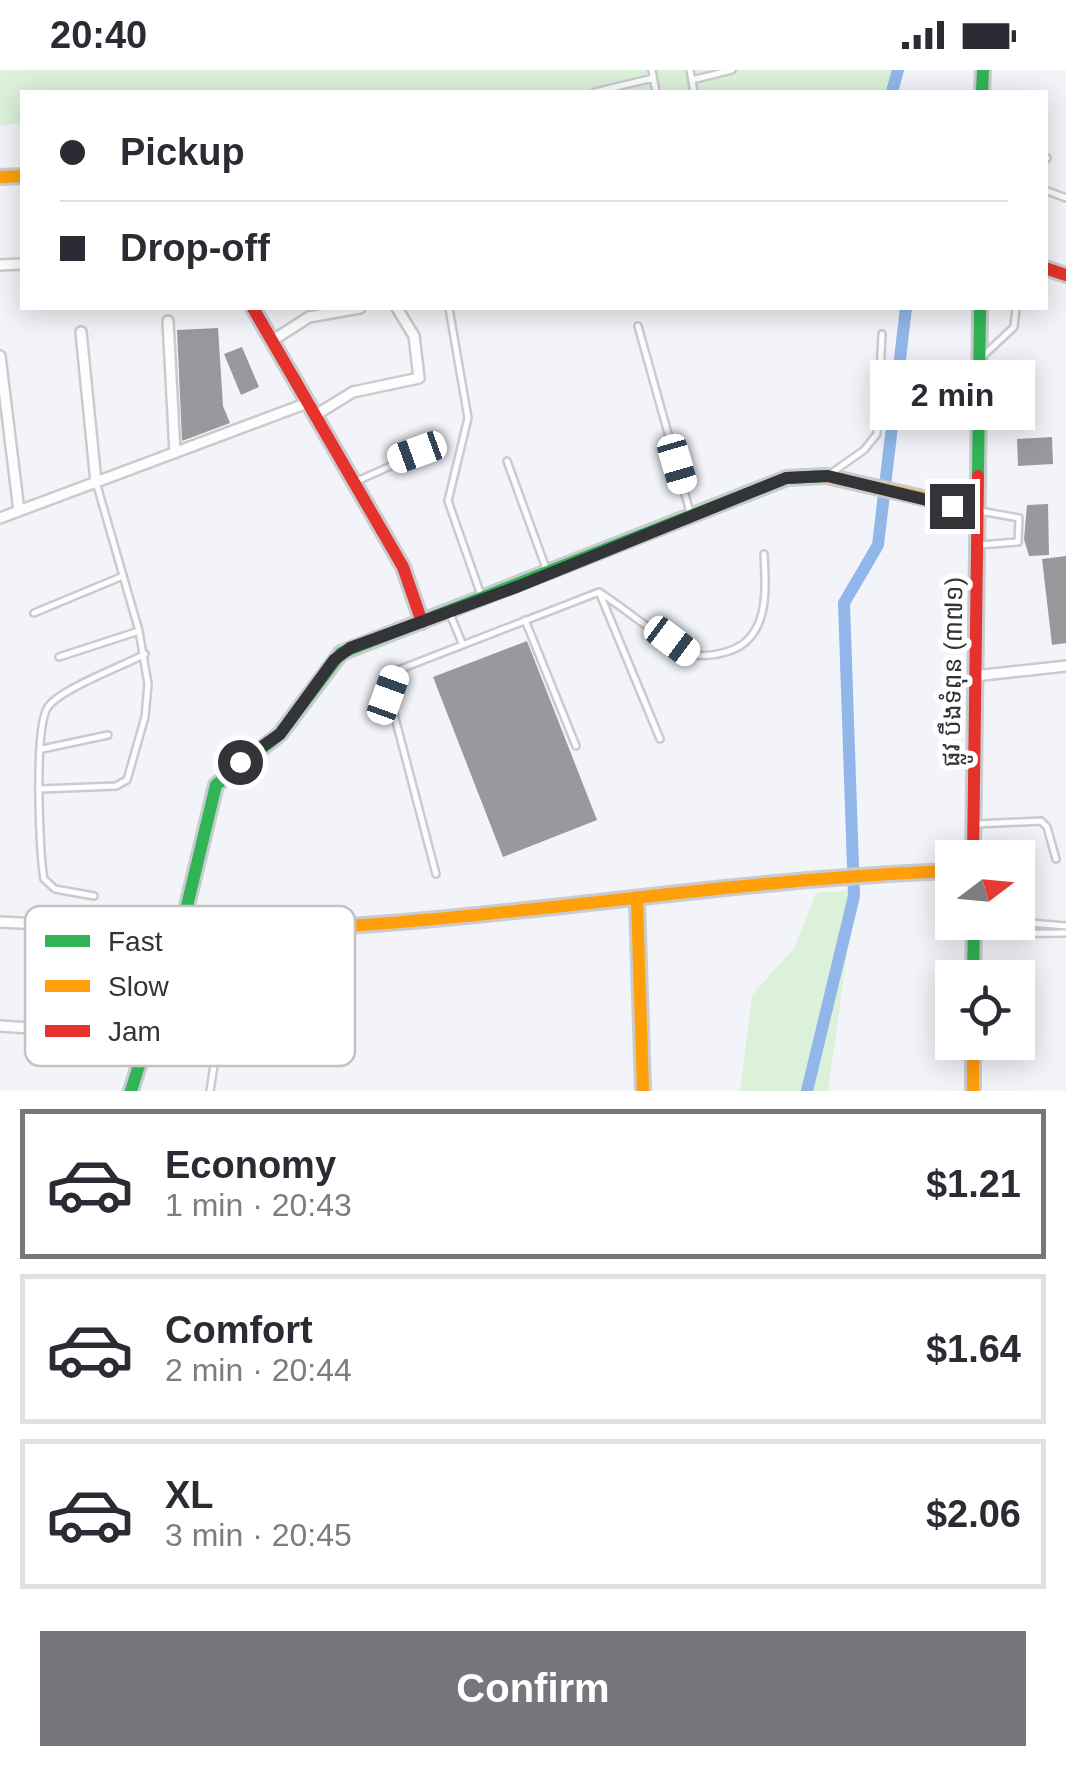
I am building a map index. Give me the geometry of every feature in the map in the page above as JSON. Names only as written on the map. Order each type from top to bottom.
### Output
[{"type":"street","points":[[254,310],[357,481],[403,567],[422,622]]},
{"type":"street","points":[[272,340],[309,318],[350,310]]},
{"type":"street","points":[[0,518],[352,392],[419,378],[414,336],[398,310]]},
{"type":"street","name":"ផ្លូវ បឹងទំពុន (៣៧១)","points":[[974,840],[980,310]]},
{"type":"street","points":[[168,321],[174,453]]},
{"type":"street","points":[[81,332],[96,482]]},
{"type":"street","points":[[0,356],[19,511]]},
{"type":"street","points":[[187,906],[216,785],[280,734],[341,653],[774,482],[828,476],[977,510]]},
{"type":"street","points":[[974,676],[1066,666]]},
{"type":"street","points":[[355,932],[839,873],[935,870]]},
{"type":"street","points":[[637,900],[642,1091]]},
{"type":"street","points":[[0,922],[25,923]]},
{"type":"street","points":[[0,1026],[25,1028]]},
{"type":"street","points":[[973,1060],[973,1091]]},
{"type":"street","points":[[131,1091],[139,1066]]},
{"type":"lane","points":[[690,70],[694,90]]},
{"type":"lane","points":[[692,80],[732,70]]},
{"type":"lane","points":[[601,90],[652,74]]},
{"type":"lane","points":[[449,310],[468,418],[448,501],[482,600]]},
{"type":"lane","points":[[979,359],[1014,327],[1016,310]]},
{"type":"lane","points":[[638,326],[690,514]]},
{"type":"lane","points":[[828,476],[864,450],[877,434],[882,334]]},
{"type":"lane","points":[[357,481],[438,445]]},
{"type":"lane","points":[[507,461],[548,574]]},
{"type":"lane","points":[[40,789],[116,786],[127,780],[145,717],[144,654],[139,630],[96,482]]},
{"type":"lane","points":[[976,544],[1016,544],[1020,518],[977,510]]},
{"type":"lane","points":[[599,592],[690,654],[714,656],[734,650],[754,636],[766,598],[764,554]]},
{"type":"lane","points":[[34,614],[123,576]]},
{"type":"lane","points":[[436,874],[388,695],[398,670],[599,592]]},
{"type":"lane","points":[[599,592],[660,739]]},
{"type":"lane","points":[[449,611],[462,643]]},
{"type":"lane","points":[[525,620],[576,746]]},
{"type":"lane","points":[[59,657],[139,630]]},
{"type":"lane","points":[[94,896],[55,888],[44,880],[40,789],[48,706],[144,654]]},
{"type":"lane","points":[[41,749],[108,735]]},
{"type":"lane","points":[[974,824],[1040,821],[1047,827],[1056,858]]},
{"type":"lane","points":[[1035,924],[1066,929]]},
{"type":"lane","points":[[1035,929],[1066,929]]},
{"type":"lane","points":[[210,1091],[214,1066]]},
{"type":"green space","points":[[0,70],[893,70],[894,90],[20,90],[20,123],[0,126]]},
{"type":"green space","points":[[856,890],[828,1091],[740,1091],[752,995],[794,948],[816,893]]},
{"type":"building","points":[[218,328],[223,406],[230,423],[182,441],[177,330]]},
{"type":"building","points":[[242,347],[259,387],[241,395],[224,354]]},
{"type":"building","points":[[1052,437],[1053,464],[1018,466],[1017,439]]},
{"type":"building","points":[[1048,504],[1049,555],[1029,556],[1024,539],[1027,505]]},
{"type":"building","points":[[1066,556],[1066,643],[1052,645],[1042,559]]},
{"type":"building","points":[[527,641],[597,820],[503,857],[433,677]]},
{"type":"waterway","points":[[893,90],[898,70]]},
{"type":"waterway","points":[[807,1091],[854,896],[844,603],[878,545],[906,310]]},
{"type":"traffic: fast","points":[[982,90],[983,70]]},
{"type":"traffic: fast","points":[[978,476],[980,310]]},
{"type":"traffic: fast","points":[[187,906],[216,785],[280,734],[341,653],[787,478],[826,476]]},
{"type":"traffic: fast","points":[[973,960],[974,940]]},
{"type":"traffic: fast","points":[[131,1091],[139,1066]]},
{"type":"traffic: slow","points":[[0,177],[20,176]]},
{"type":"traffic: slow","points":[[826,476],[977,510]]},
{"type":"traffic: slow","points":[[355,925],[855,876],[935,872]]},
{"type":"traffic: slow","points":[[637,900],[643,1091]]},
{"type":"traffic: slow","points":[[973,1060],[973,1091]]},
{"type":"traffic: jam","points":[[1048,269],[1066,275]]},
{"type":"traffic: jam","points":[[254,310],[403,567],[422,622]]},
{"type":"traffic: jam","points":[[973,840],[978,476]]},
{"type":"route","points":[[240,762],[280,734],[334,660],[350,648],[519,586],[774,482],[797,476],[828,476],[952,506]]}]
